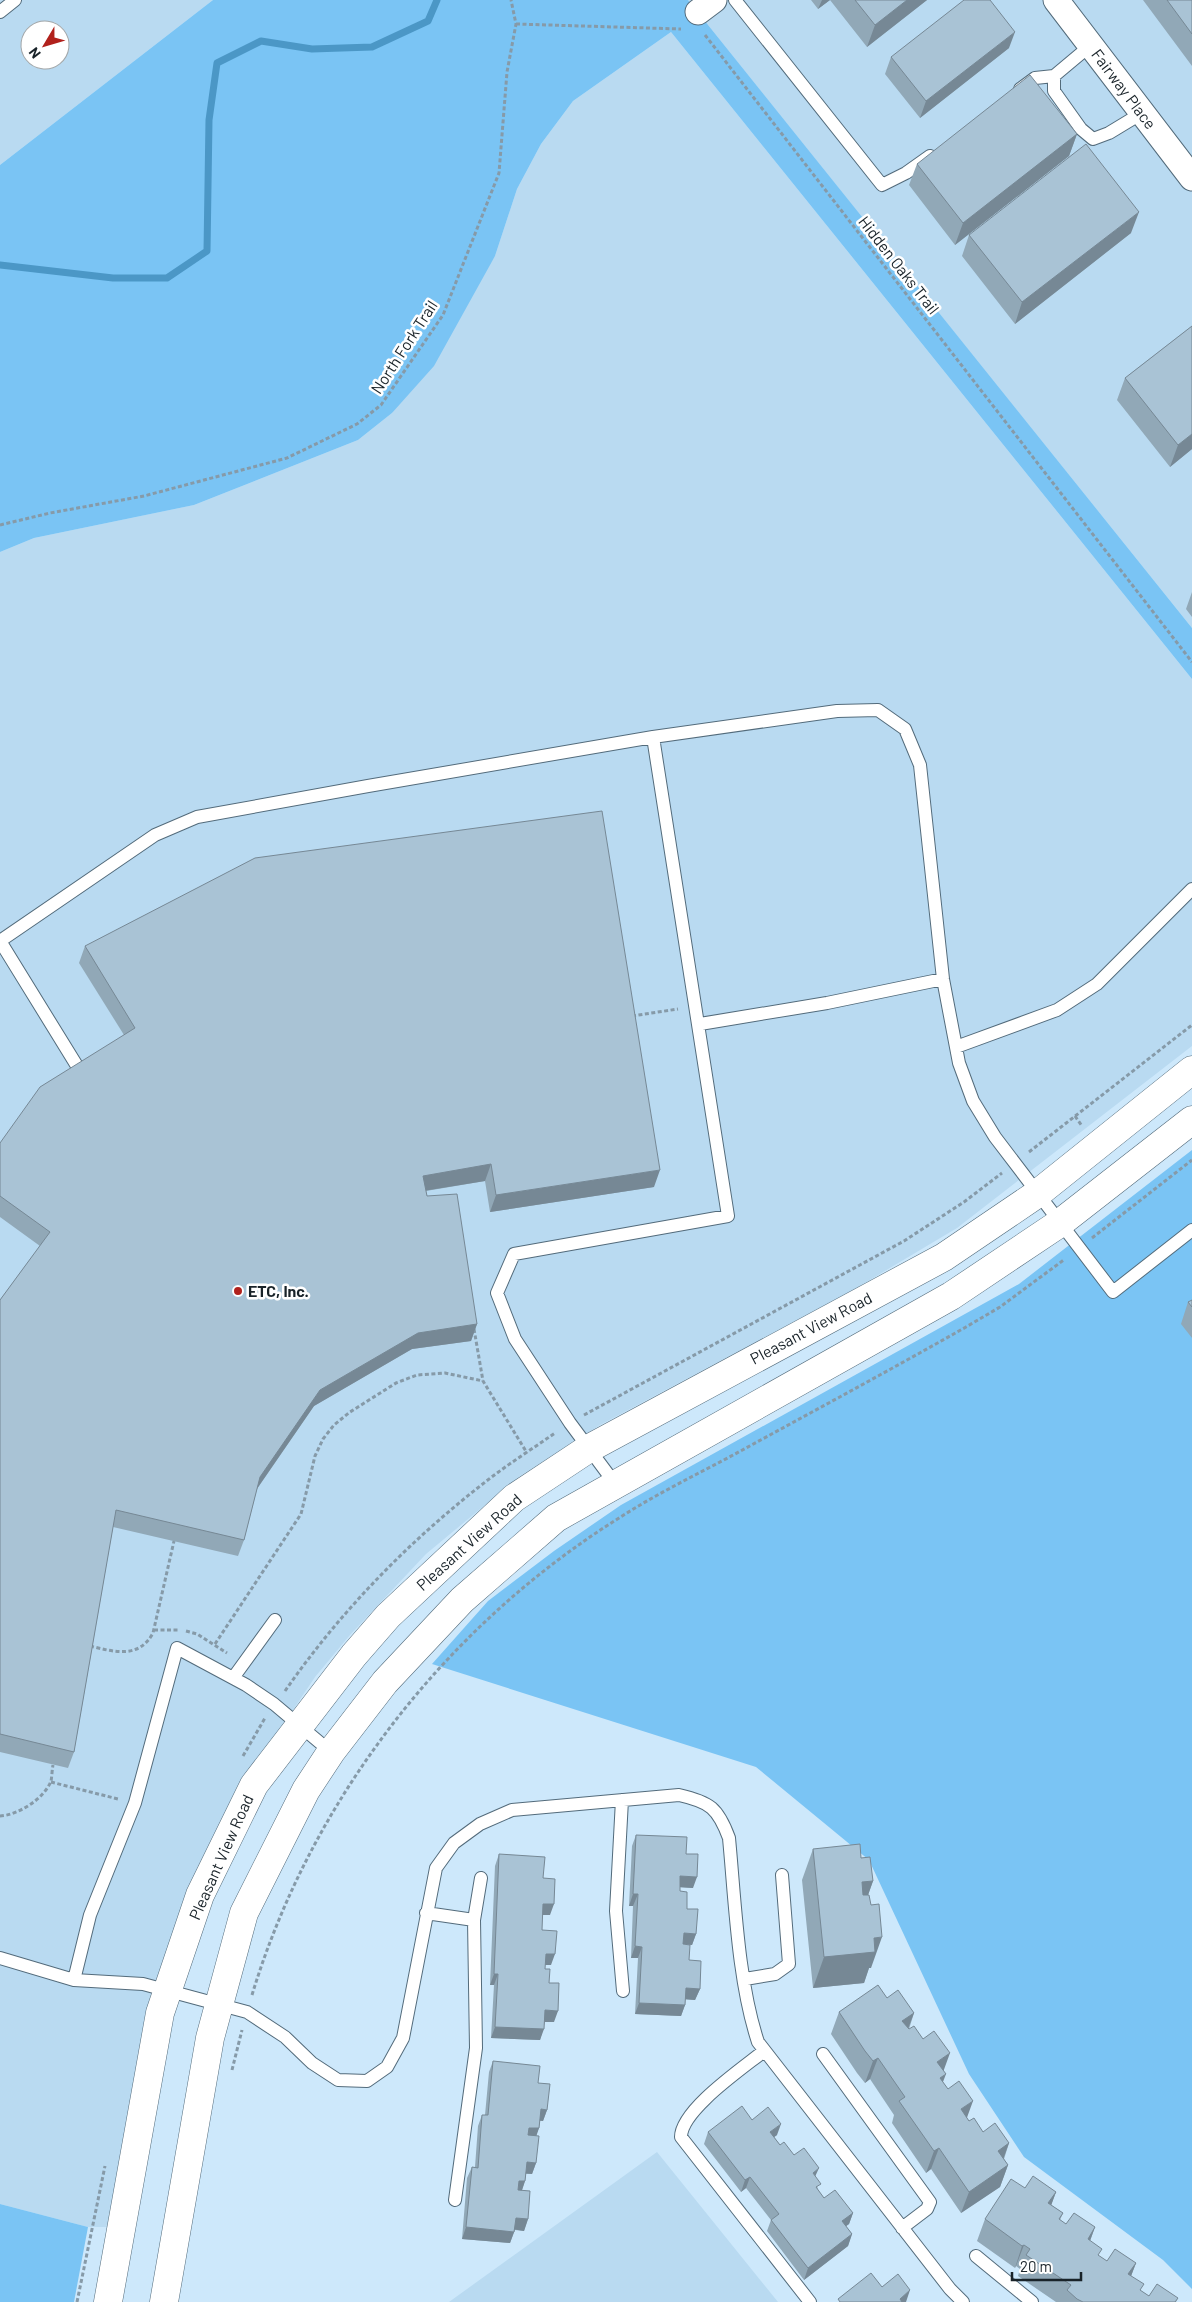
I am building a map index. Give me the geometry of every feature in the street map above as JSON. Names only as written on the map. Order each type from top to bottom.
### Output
[{"type":"street","name":"Fairway Place","points":[[1056,0],[1192,178]]},
{"type":"street","name":"Pleasant View Road","points":[[108,2302],[160,2013],[200,1895],[254,1785],[354,1655],[388,1616],[514,1498],[588,1449],[944,1257],[1037,1194],[1192,1070]]},
{"type":"street","points":[[164,2302],[208,2047],[244,1913],[306,1790],[331,1752],[385,1682],[462,1600],[556,1518],[952,1296],[1060,1223],[1192,1120]]},
{"type":"lane","points":[[0,12],[15,0]]},
{"type":"lane","points":[[735,0],[882,185],[906,173],[938,150]]},
{"type":"lane","points":[[1011,96],[1035,78],[1054,76],[1090,45]]},
{"type":"lane","points":[[1054,76],[1054,91],[1080,129],[1093,139],[1142,113]]},
{"type":"lane","points":[[82,1074],[0,941],[155,836],[197,817],[368,786],[653,738],[837,711],[878,710],[905,728],[920,765],[943,979],[959,1063],[974,1101],[995,1137],[1112,1292],[1192,1230]]},
{"type":"lane","points":[[616,1485],[588,1449],[515,1339],[497,1293],[514,1254],[728,1216],[700,1024],[653,738]]},
{"type":"lane","points":[[956,1047],[1057,1010],[1096,984],[1192,889]]},
{"type":"lane","points":[[700,1024],[827,1003],[943,979]]},
{"type":"lane","points":[[232,1678],[275,1620]]},
{"type":"lane","points":[[74,1980],[90,1915],[135,1803],[177,1648],[246,1685],[274,1704],[331,1752]]},
{"type":"lane","points":[[0,1958],[74,1980],[143,1984],[247,2012],[286,2038],[312,2063],[338,2080],[367,2081],[387,2067],[403,2038],[436,1868],[454,1843],[480,1824],[512,1810],[679,1795],[702,1800],[722,1817],[729,1838],[744,1979],[751,2021],[758,2042],[950,2289],[963,2302]]},
{"type":"lane","points":[[622,1800],[616,1911],[622,1991]]},
{"type":"lane","points":[[744,1979],[775,1974],[789,1964],[782,1875]]},
{"type":"lane","points":[[455,2200],[476,2048],[474,1920],[481,1878]]},
{"type":"lane","points":[[426,1913],[474,1920]]},
{"type":"lane","points":[[764,2051],[693,2110],[681,2128],[682,2137],[810,2302]]},
{"type":"lane","points":[[823,2054],[930,2202],[927,2209],[902,2228]]},
{"type":"lane","points":[[976,2256],[1032,2302]]},
{"type":"path","name":"North Fork Trail","points":[[0,526],[50,513],[144,496],[287,458],[357,424],[381,405],[443,315],[499,173],[507,72],[516,24],[511,0]]},
{"type":"path","name":"Hidden Oaks Trail","points":[[516,24],[699,18],[1192,662]]},
{"type":"path","points":[[627,1017],[697,1006]]},
{"type":"path","points":[[230,2078],[247,2012],[269,1945],[299,1873],[345,1792],[370,1755],[432,1677],[514,1595],[552,1564],[618,1518],[1000,1307],[1192,1160]]},
{"type":"path","points":[[473,1323],[483,1381],[527,1453]]},
{"type":"path","points":[[214,1644],[301,1514],[315,1456],[334,1425],[350,1412],[396,1382],[417,1375],[445,1373],[483,1381]]},
{"type":"path","points":[[89,1646],[121,1653],[134,1651],[148,1642],[153,1633],[174,1541]]},
{"type":"path","points":[[0,1816],[8,1816],[24,1808],[39,1796],[51,1782],[53,1765]]},
{"type":"path","points":[[51,1782],[135,1803]]},
{"type":"shaded area","points":[[0,0],[213,0],[0,165]]},
{"type":"shaded area","points":[[213,0],[688,0],[1192,628],[1192,679],[671,32],[573,101],[541,144],[517,189],[495,256],[434,366],[392,413],[358,440],[194,505],[34,538],[0,552],[0,165]]},
{"type":"shaded area","points":[[688,0],[1192,0],[1192,628],[849,201]]},
{"type":"shaded area","points":[[671,32],[1192,679],[1192,1046],[957,1228],[853,1290],[600,1425],[520,1476],[426,1554],[350,1635],[315,1677],[259,1761],[221,1830],[108,2227],[88,2227],[0,2204],[0,552],[34,538],[194,505],[358,440],[392,413],[495,256],[517,189],[541,144],[573,101]]},
{"type":"shaded area","points":[[1192,1150],[1192,2289],[1163,2260],[1024,2157],[969,2074],[869,1860],[756,1767],[432,1664],[488,1601],[554,1551],[621,1505],[1019,1284]]},
{"type":"shaded area","points":[[657,2152],[778,2302],[449,2302]]},
{"type":"shaded area","points":[[0,2204],[88,2227],[74,2302],[0,2302]]},
{"type":"building","points":[[855,0],[907,0],[875,25]]},
{"type":"building","points":[[964,0],[990,0],[1015,32],[926,101],[891,57]]},
{"type":"building","points":[[1167,0],[1192,0],[1192,34]]},
{"type":"building","points":[[1030,75],[1077,134],[963,223],[917,164]]},
{"type":"building","points":[[1086,144],[1139,212],[1022,302],[969,235]]},
{"type":"building","points":[[1192,326],[1192,434],[1178,445],[1125,378]]},
{"type":"building","name":"ETC, Inc.","points":[[602,811],[660,1170],[496,1195],[491,1164],[423,1176],[427,1196],[457,1194],[477,1324],[418,1333],[320,1390],[260,1477],[244,1540],[116,1510],[74,1752],[0,1734],[0,1300],[50,1232],[0,1196],[0,1143],[40,1087],[135,1028],[85,946],[255,858]]},
{"type":"building","points":[[636,1835],[687,1837],[686,1854],[698,1854],[697,1877],[680,1876],[680,1891],[687,1892],[687,1909],[698,1909],[696,1934],[684,1933],[683,1944],[690,1945],[689,1960],[701,1961],[700,1989],[686,1988],[685,2005],[639,2003],[642,1947],[635,1946],[638,1894],[633,1894]]},
{"type":"building","points":[[860,1844],[861,1858],[870,1857],[873,1881],[862,1882],[863,1895],[869,1895],[871,1905],[879,1904],[882,1937],[874,1938],[875,1952],[824,1957],[813,1849]]},
{"type":"building","points":[[499,1854],[545,1857],[543,1878],[555,1879],[554,1904],[543,1904],[542,1930],[557,1931],[555,1954],[546,1954],[545,1969],[550,1969],[549,1983],[559,1983],[558,2011],[545,2010],[544,2029],[495,2027],[498,1974],[494,1974]]},
{"type":"building","points":[[878,1985],[887,1998],[898,1990],[914,2013],[902,2021],[909,2029],[914,2026],[923,2039],[934,2031],[950,2053],[937,2062],[946,2074],[940,2078],[948,2089],[959,2081],[973,2101],[961,2109],[969,2121],[974,2118],[983,2132],[995,2123],[1009,2143],[998,2151],[1008,2165],[969,2192],[939,2148],[934,2151],[899,2101],[905,2097],[878,2058],[873,2061],[839,2012]]},
{"type":"building","points":[[493,2061],[540,2066],[538,2083],[550,2084],[547,2110],[541,2109],[539,2128],[529,2128],[528,2135],[539,2136],[536,2163],[527,2162],[525,2181],[519,2181],[518,2190],[530,2191],[528,2219],[516,2218],[514,2232],[466,2227],[472,2167],[478,2168],[482,2115],[488,2115]]},
{"type":"building","points":[[742,2106],[752,2120],[768,2107],[781,2124],[770,2132],[780,2145],[784,2142],[794,2155],[804,2148],[819,2168],[813,2173],[821,2184],[816,2187],[824,2198],[835,2190],[853,2213],[842,2221],[852,2234],[808,2268],[771,2220],[779,2214],[750,2177],[745,2180],[708,2132]]},
{"type":"building","points":[[1033,2176],[1056,2192],[1048,2203],[1063,2213],[1059,2219],[1066,2224],[1074,2213],[1095,2227],[1088,2239],[1102,2249],[1098,2255],[1107,2261],[1115,2249],[1136,2263],[1128,2274],[1144,2284],[1140,2290],[1149,2296],[1157,2284],[1178,2298],[1175,2302],[1083,2302],[1067,2290],[1071,2285],[1026,2255],[1030,2249],[1024,2245],[1022,2246],[985,2219],[1011,2179],[1025,2188]]},
{"type":"building","points":[[871,2273],[882,2287],[898,2274],[910,2290],[900,2299],[902,2302],[840,2302],[838,2299]]},
{"type":"waterway","points":[[0,265],[113,278],[167,278],[207,251],[209,120],[217,63],[261,41],[312,49],[372,47],[428,21],[437,0]]},
{"type":"place","name":"ETC, Inc.","points":[[238,1291]]}]
